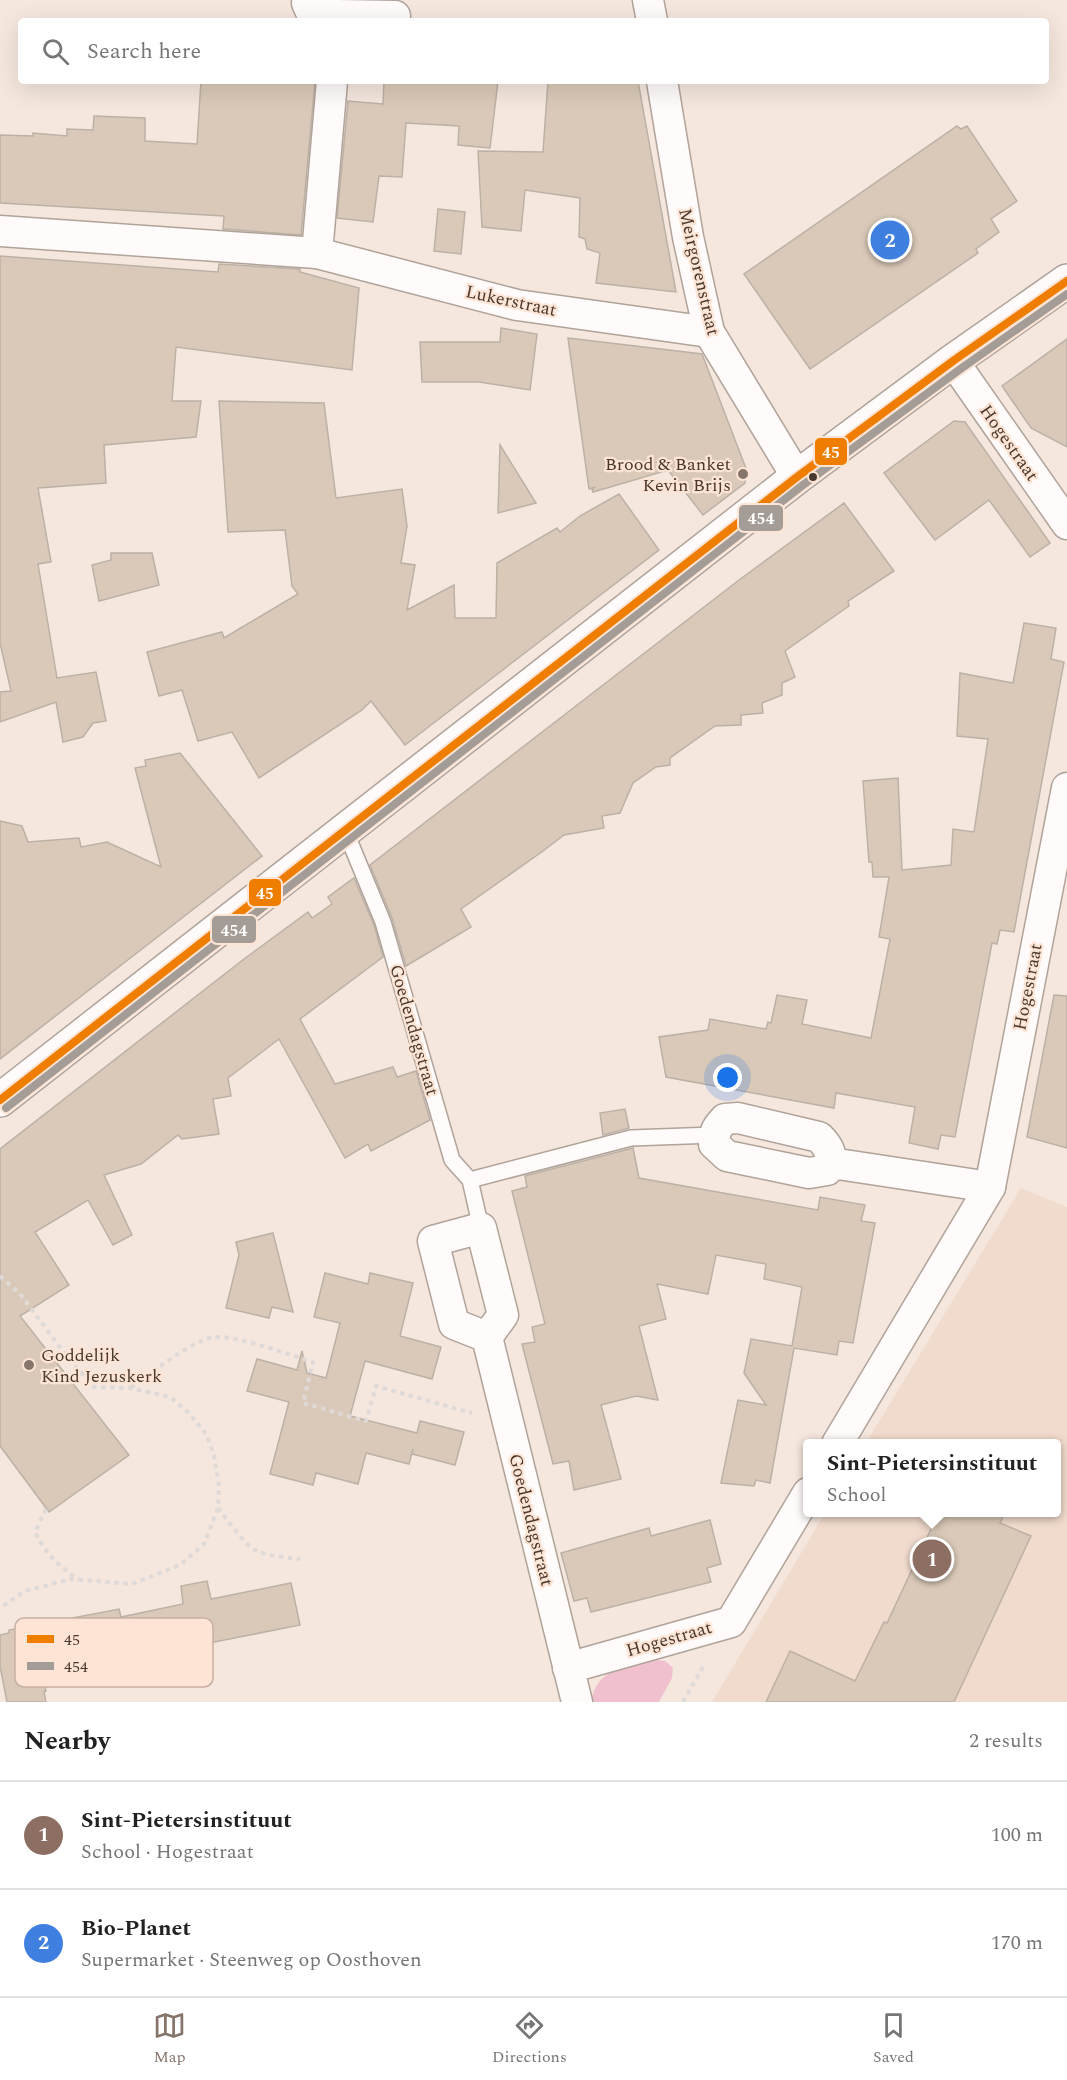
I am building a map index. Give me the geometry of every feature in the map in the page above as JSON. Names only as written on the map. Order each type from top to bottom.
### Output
[{"type":"street","points":[[648,0],[651,18]]},
{"type":"street","points":[[307,3],[312,14],[336,18],[395,16]]},
{"type":"street","points":[[317,253],[332,84]]},
{"type":"street","name":"Meirgorenstraat","points":[[662,84],[688,237],[709,332],[797,477]]},
{"type":"street","name":"Lukerstraat","points":[[0,231],[317,253],[517,305],[709,332]]},
{"type":"street","points":[[2,1094],[797,477],[953,361],[1067,281]]},
{"type":"street","name":"Hogestraat","points":[[953,361],[1067,524]]},
{"type":"street","name":"Hogestraat","points":[[839,1439],[990,1187],[1067,788]]},
{"type":"street","points":[[738,1118],[807,1134],[819,1137],[827,1145],[831,1154],[831,1163],[827,1170],[809,1173],[727,1156],[714,1144],[714,1135],[725,1119],[738,1118]]},
{"type":"street","points":[[831,1163],[990,1187]]},
{"type":"street","points":[[481,1228],[433,1241],[454,1324],[487,1337]]},
{"type":"street","name":"Goedendagstraat","points":[[481,1228],[503,1315],[487,1337],[577,1702]]},
{"type":"street","name":"Hogestraat","points":[[568,1668],[731,1622],[803,1500]]},
{"type":"lane","name":"Goedendagstraat","points":[[345,830],[383,922],[452,1160],[470,1180],[481,1228]]},
{"type":"lane","points":[[470,1180],[631,1138],[714,1135]]},
{"type":"path","points":[[0,1276],[21,1295],[68,1358],[94,1387],[130,1388],[170,1397],[188,1412],[206,1434],[214,1455],[219,1486],[218,1508],[204,1544],[180,1565],[132,1584],[71,1580],[25,1591],[0,1608]]},
{"type":"path","points":[[130,1388],[198,1342],[214,1337],[233,1338],[313,1362],[303,1403],[366,1421],[376,1386],[507,1423]]},
{"type":"path","points":[[218,1508],[241,1537],[256,1550],[300,1559]]},
{"type":"path","points":[[46,1509],[35,1532],[44,1550],[80,1580]]},
{"type":"shaded area","points":[[1021,1188],[1067,1207],[1067,1702],[712,1702],[823,1517],[1061,1517],[1061,1439],[868,1439]]},
{"type":"shaded area","points":[[657,1660],[665,1661],[673,1668],[672,1678],[659,1702],[591,1702],[594,1690],[607,1675],[625,1667]]},
{"type":"building","points":[[201,84],[315,84],[301,235],[223,229],[224,216],[0,203],[0,135],[33,136],[33,133],[67,136],[67,129],[93,130],[94,116],[145,118],[145,141],[197,144]]},
{"type":"building","points":[[384,84],[498,84],[490,148],[458,145],[459,126],[406,123],[402,177],[379,176],[373,222],[337,218],[348,101],[383,104]]},
{"type":"building","points":[[548,84],[639,84],[676,292],[596,283],[600,253],[587,249],[585,239],[579,237],[580,198],[525,190],[521,231],[482,227],[478,151],[543,152]]},
{"type":"building","points":[[957,126],[961,129],[967,126],[1017,201],[991,219],[999,232],[976,249],[978,253],[810,369],[744,274]]},
{"type":"building","points":[[438,209],[465,212],[461,254],[434,251]]},
{"type":"building","points":[[0,256],[218,272],[219,264],[300,269],[300,272],[359,288],[352,370],[176,347],[172,401],[201,401],[196,437],[104,445],[106,483],[38,488],[51,562],[38,564],[57,678],[96,672],[106,721],[93,723],[83,737],[63,742],[56,702],[0,722],[0,692],[11,691],[0,643]]},
{"type":"building","points":[[501,328],[537,334],[530,390],[479,382],[422,382],[420,342],[500,342]]},
{"type":"building","points":[[568,338],[702,354],[747,471],[745,483],[703,515],[668,470],[593,492],[595,487],[589,489]]},
{"type":"building","points":[[1067,339],[1067,447],[1031,428],[1002,386]]},
{"type":"building","points":[[219,401],[324,403],[336,498],[402,489],[407,526],[401,563],[415,565],[407,610],[454,585],[455,618],[496,618],[497,563],[557,528],[560,532],[580,516],[619,494],[659,550],[405,745],[371,701],[362,710],[259,778],[232,732],[198,741],[182,690],[159,696],[147,652],[222,632],[224,638],[298,594],[292,586],[285,530],[228,532]]},
{"type":"building","points":[[954,421],[965,422],[1050,543],[1030,557],[989,500],[935,540],[884,473]]},
{"type":"building","points":[[500,445],[536,503],[498,513]]},
{"type":"building","points":[[844,503],[894,571],[848,601],[849,606],[785,651],[795,677],[782,683],[782,695],[762,703],[763,713],[741,715],[741,725],[715,726],[670,758],[670,765],[656,767],[633,783],[620,813],[602,816],[604,828],[564,835],[461,909],[471,927],[406,966],[392,918],[370,865],[739,580]]},
{"type":"building","points":[[111,553],[152,553],[159,585],[99,601],[92,565],[111,560]]},
{"type":"building","points":[[1024,623],[1056,628],[1051,659],[1064,662],[1014,932],[1000,930],[997,944],[992,943],[955,1137],[941,1135],[938,1149],[909,1143],[915,1107],[836,1093],[834,1108],[666,1077],[659,1037],[708,1030],[710,1019],[766,1029],[768,1022],[771,1023],[777,995],[807,1000],[802,1024],[871,1038],[890,939],[879,937],[889,877],[873,877],[872,862],[869,862],[863,781],[898,778],[902,870],[951,865],[953,829],[974,832],[988,739],[957,736],[960,673],[1013,683]]},
{"type":"building","points":[[180,753],[262,856],[0,1059],[0,821],[22,826],[28,842],[79,838],[81,847],[107,842],[161,867],[135,768],[146,766],[145,760]]},
{"type":"building","points":[[354,878],[374,925],[383,957],[300,1019],[335,1084],[393,1067],[397,1077],[416,1071],[430,1120],[371,1151],[368,1144],[345,1158],[279,1039],[228,1078],[231,1096],[213,1099],[219,1134],[182,1139],[178,1135],[141,1164],[104,1175],[132,1235],[113,1245],[88,1200],[35,1232],[69,1285],[20,1316],[129,1455],[49,1512],[0,1446],[0,1149],[244,959],[308,912],[312,918],[332,904],[328,897]]},
{"type":"building","points":[[1054,995],[1067,996],[1067,1148],[1027,1137]]},
{"type":"building","points":[[625,1109],[629,1128],[603,1135],[600,1113]]},
{"type":"building","points":[[633,1148],[639,1178],[818,1210],[820,1197],[865,1205],[861,1221],[875,1223],[853,1343],[839,1341],[837,1355],[794,1348],[770,1483],[756,1480],[754,1486],[721,1483],[738,1400],[766,1405],[744,1373],[751,1339],[792,1346],[802,1287],[764,1279],[766,1264],[716,1255],[708,1294],[657,1284],[666,1319],[639,1326],[658,1400],[636,1396],[601,1405],[621,1479],[574,1490],[569,1461],[553,1464],[522,1344],[535,1342],[532,1327],[545,1324],[512,1191],[527,1187],[525,1176]]},
{"type":"building","points":[[273,1233],[293,1312],[272,1307],[269,1318],[226,1308],[239,1255],[236,1242]]},
{"type":"building","points":[[325,1273],[368,1284],[370,1273],[413,1283],[400,1336],[441,1347],[432,1379],[365,1361],[350,1416],[417,1433],[420,1421],[464,1432],[455,1465],[412,1454],[413,1449],[409,1464],[366,1453],[358,1484],[316,1473],[313,1485],[270,1474],[289,1402],[247,1391],[257,1359],[297,1370],[302,1351],[307,1373],[326,1378],[340,1323],[314,1317]]},
{"type":"building","points":[[937,1517],[1003,1517],[1000,1523],[1031,1536],[954,1702],[766,1702],[790,1651],[855,1681],[884,1622],[887,1623]]},
{"type":"building","points":[[710,1520],[721,1564],[707,1568],[711,1582],[591,1612],[587,1598],[574,1601],[561,1553],[649,1528],[651,1536]]},
{"type":"building","points":[[207,1581],[211,1599],[291,1583],[300,1625],[213,1642],[213,1618],[72,1618],[119,1609],[121,1617],[183,1604],[181,1586]]},
{"type":"building","points":[[15,1629],[15,1687],[45,1687],[46,1702],[7,1702],[0,1666],[0,1635],[9,1633],[9,1630]]},
{"type":"transit line","name":"45","points":[[0,1100],[797,477],[953,361],[1067,281]]},
{"type":"transit line","name":"454","points":[[6,1108],[803,485],[1067,294]]},
{"type":"place","name":"Bio-Planet","points":[[890,240]]},
{"type":"place","name":"Brood & Banket Kevin Brijs","points":[[743,474]]},
{"type":"place","name":"Goddelijk Kind Jezuskerk","points":[[29,1365]]},
{"type":"place","name":"Sint-Pietersinstituut","points":[[932,1559]]}]
